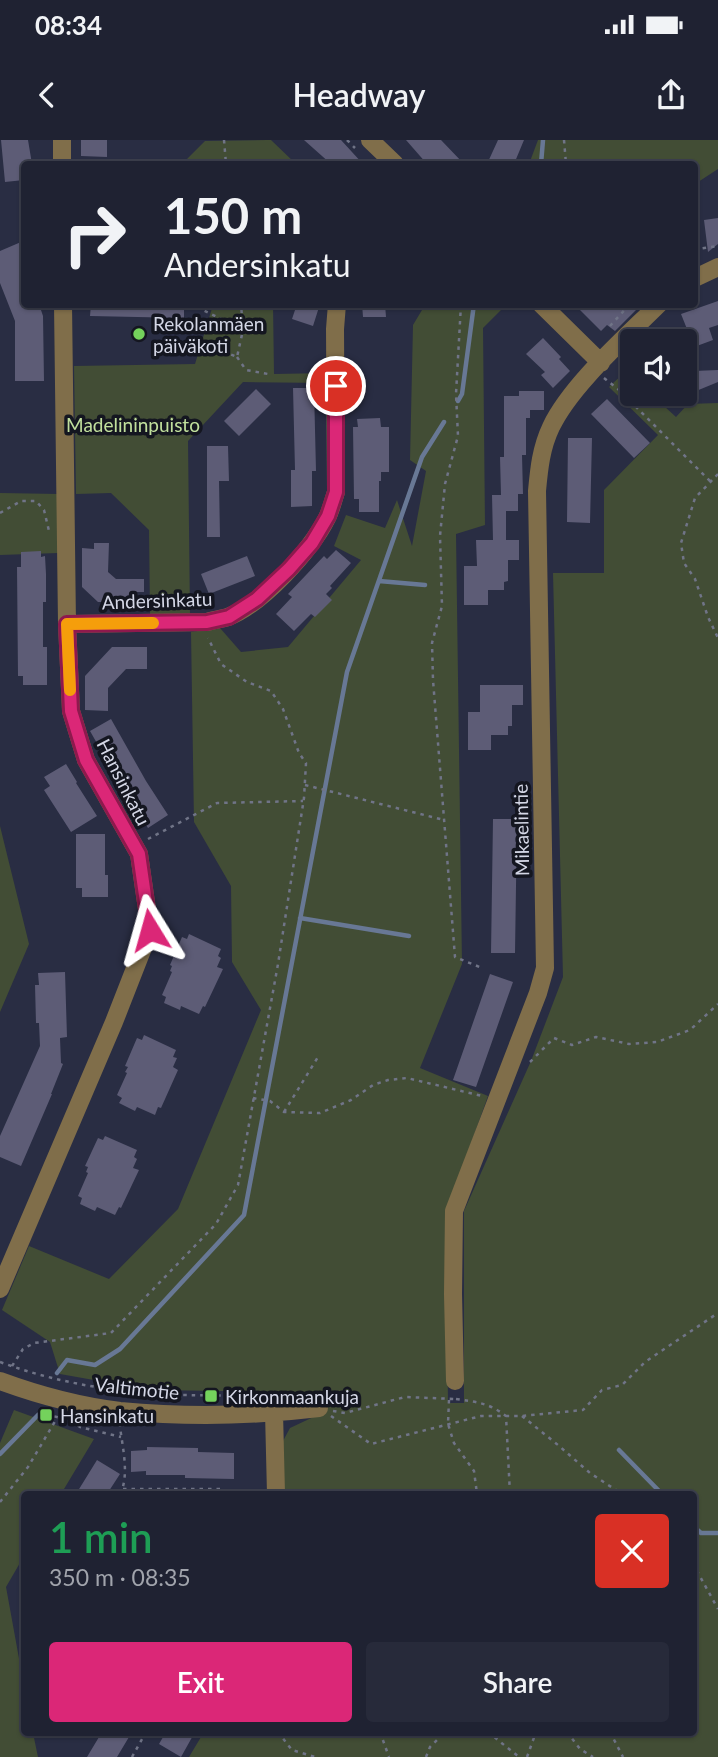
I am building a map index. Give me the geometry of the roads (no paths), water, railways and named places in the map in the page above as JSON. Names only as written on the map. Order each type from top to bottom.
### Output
[{"type":"street","points":[[62,140],[62,161]]},
{"type":"street","points":[[370,140],[392,161]]},
{"type":"street","points":[[698,277],[718,267]]},
{"type":"street","name":"Hansinkatu","points":[[0,1289],[114,1022],[150,930],[139,854],[86,760],[71,711],[67,624],[63,308]]},
{"type":"street","name":"Andersinkatu","points":[[67,624],[207,622],[229,617],[257,599],[312,543],[328,516],[336,492],[337,308]]},
{"type":"street","points":[[545,308],[601,370]]},
{"type":"street","name":"Mikaelintie","points":[[455,1390],[454,1211],[538,993],[545,968],[537,491],[539,463],[551,428],[567,401],[601,370],[655,308]]},
{"type":"street","name":"Valtimotie","points":[[0,1381],[56,1398],[119,1410],[185,1415],[319,1409]]},
{"type":"street","points":[[274,1412],[276,1491]]},
{"type":"waterway","points":[[541,161],[543,140]]},
{"type":"waterway","points":[[458,401],[462,394],[473,308]]},
{"type":"waterway","points":[[57,1373],[67,1360],[95,1365],[120,1349],[244,1215],[347,672],[422,457],[444,422]]},
{"type":"waterway","points":[[379,581],[425,585]]},
{"type":"waterway","points":[[300,918],[409,936]]},
{"type":"waterway","points":[[0,1454],[38,1415]]},
{"type":"waterway","points":[[619,1450],[659,1491]]},
{"type":"waterway","points":[[697,1530],[701,1533],[718,1533]]},
{"type":"place","name":"Rekolanmäen päiväkoti","points":[[139,334]]},
{"type":"place","name":"Kirkonmaankuja","points":[[211,1396]]},
{"type":"place","name":"Hansinkatu","points":[[46,1415]]},
{"type":"park label","name":"Madelininpuisto","points":[[133,424]]}]
